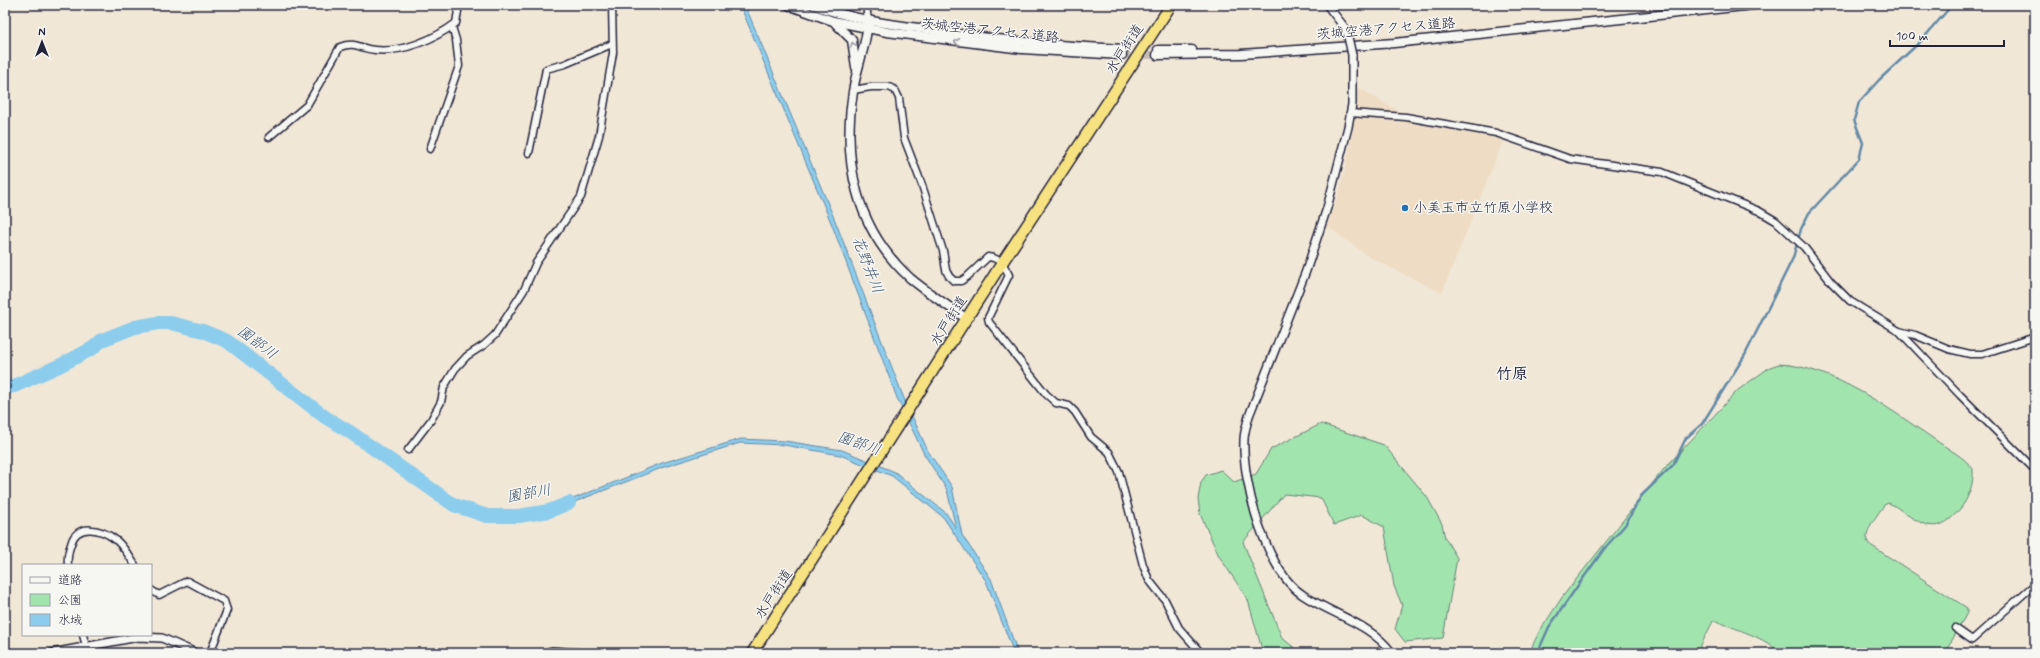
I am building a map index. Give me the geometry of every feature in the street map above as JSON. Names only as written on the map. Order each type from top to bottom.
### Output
[{"type":"highway","name":"水戸街道","points":[[752,653],[881,455],[1002,263],[1171,5]]},
{"type":"main road","name":"茨城空港アクセス道路","points":[[788,5],[833,22],[868,29],[1022,49],[1123,52],[1016,42],[868,20],[848,16],[814,5]]},
{"type":"main road","name":"茨城空港アクセス道路","points":[[1158,53],[1234,54],[1259,51],[1394,43],[1754,5]]},
{"type":"main road","points":[[868,20],[868,29],[853,90],[848,138],[850,163],[854,183],[868,222],[886,250],[909,277],[967,319]]},
{"type":"main road","points":[[833,22],[842,28],[852,40],[855,53],[856,76]]},
{"type":"street","points":[[269,137],[307,104],[340,48],[350,44],[375,50],[401,49],[444,33],[456,24],[459,5]]},
{"type":"street","points":[[408,450],[431,420],[441,402],[444,387],[455,369],[467,356],[484,346],[495,336],[524,290],[536,263],[581,197],[599,136],[613,53],[612,5]]},
{"type":"street","points":[[866,5],[868,20]]},
{"type":"street","points":[[1327,5],[1345,28],[1352,55],[1350,114],[1341,158],[1327,208],[1306,271],[1249,416],[1245,430],[1244,448],[1255,514],[1278,569],[1289,583],[1303,595],[1372,632],[1392,653]]},
{"type":"street","points":[[430,149],[459,66],[456,40],[452,27]]},
{"type":"street","points":[[529,153],[546,68],[566,64],[612,44]]},
{"type":"street","points":[[853,90],[871,87],[889,87],[895,90],[899,98],[904,138],[941,244],[948,277],[954,281],[961,281],[988,257],[996,258],[1002,263],[1009,275],[988,318],[989,322],[1046,394],[1056,403],[1069,406],[1075,412],[1091,437],[1109,452],[1119,472],[1143,565],[1149,580],[1165,600],[1179,628],[1201,653]]},
{"type":"street","points":[[1350,114],[1406,117],[1496,133],[1570,159],[1662,172],[1759,211],[1776,221],[1799,242],[1850,301],[1899,331],[2035,470]]},
{"type":"street","points":[[1899,331],[1915,335],[1949,349],[1970,354],[1982,354],[2035,337]]},
{"type":"street","points":[[68,564],[67,557],[73,537],[82,530],[91,529],[102,532],[117,541],[134,564]]},
{"type":"street","points":[[152,591],[159,595],[187,581],[224,601],[227,610],[210,653]]},
{"type":"street","points":[[1955,628],[1972,640],[2035,584]]},
{"type":"street","points":[[84,636],[86,646]]},
{"type":"street","points":[[52,653],[138,636],[162,638],[196,653]]},
{"type":"street","points":[[545,653],[552,651],[580,653]]},
{"type":"shaded area","name":"小美玉市立竹原小学校","points":[[1359,88],[1400,112],[1504,139],[1442,293],[1369,257],[1327,226],[1340,190],[1350,146],[1357,90]]},
{"type":"green space","points":[[1779,364],[1820,372],[1860,391],[1899,415],[1955,453],[1973,469],[1972,485],[1966,500],[1960,509],[1947,521],[1935,526],[1922,523],[1888,503],[1884,505],[1869,529],[1867,535],[1869,544],[1967,608],[1967,613],[1945,653],[1778,653],[1768,643],[1760,639],[1740,630],[1713,621],[1697,653],[1529,653],[1539,632],[1563,596],[1663,470],[1738,390],[1770,367]]},
{"type":"green space","points":[[1321,424],[1384,445],[1427,497],[1442,524],[1445,538],[1457,558],[1443,638],[1405,642],[1395,629],[1402,605],[1394,586],[1384,527],[1362,515],[1334,525],[1321,498],[1284,494],[1243,542],[1282,638],[1301,653],[1263,653],[1248,600],[1219,556],[1200,514],[1198,499],[1201,482],[1206,475],[1221,470],[1234,482],[1256,474],[1271,449]]},
{"type":"water","points":[[740,5],[745,5],[836,223],[903,396],[928,451],[952,487],[962,535],[991,579],[1018,653],[1014,653],[986,581],[943,517],[892,476],[840,455],[784,445],[740,443],[664,467],[554,510],[548,509],[662,463],[741,439],[785,441],[842,450],[895,472],[946,513],[956,528],[947,490],[924,454],[897,398],[832,225]]},
{"type":"waterway","points":[[1539,653],[1549,627],[1604,549],[1625,525],[1641,496],[1673,465],[1686,438],[1702,424],[1745,355],[1793,258],[1801,229],[1809,213],[1859,159],[1863,143],[1854,120],[1859,102],[1879,80],[1921,41],[1952,5]]},
{"type":"waterway","name":"園部川","points":[[5,388],[14,386],[61,365],[93,348],[102,340],[135,327],[158,323],[171,323],[203,331],[227,341],[325,417],[350,432],[454,505],[487,516],[519,516],[549,511],[569,503]]},
{"type":"tunnel","points":[[1122,55],[1157,55]]},
{"type":"place","name":"小美玉市立竹原小学校","points":[[1405,208]]},
{"type":"district","name":"竹原","points":[[1512,374]]},
{"type":"water label","name":"花野井川","points":[[867,265]]}]
